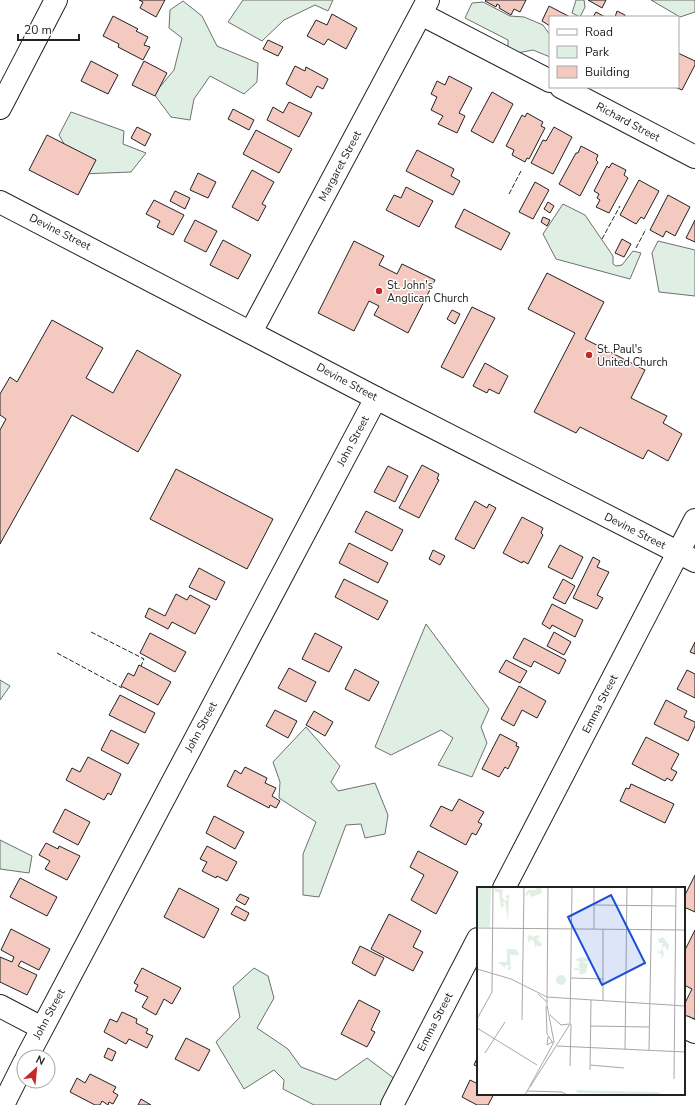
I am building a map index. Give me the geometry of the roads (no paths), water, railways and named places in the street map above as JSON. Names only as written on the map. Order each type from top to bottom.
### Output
[{"type":"street","points":[[0,108],[56,0]]},
{"type":"street","points":[[424,7],[549,80]]},
{"type":"street","name":"Margaret Street","points":[[251,332],[424,7]]},
{"type":"street","name":"Richard Street","points":[[563,88],[695,157]]},
{"type":"street","name":"Devine Street","points":[[0,202],[376,398],[687,557]]},
{"type":"street","name":"John Street","points":[[31,1049],[376,398]]},
{"type":"street","name":"Emma Street","points":[[505,887],[687,557],[695,520]]},
{"type":"street","name":"Emma Street","points":[[392,1105],[477,940]]},
{"type":"street","points":[[0,1006],[42,1028]]},
{"type":"street","points":[[685,1027],[695,1032]]},
{"type":"street","points":[[2,1105],[16,1078]]},
{"type":"place","name":"St. John's Anglican Church","points":[[379,291]]},
{"type":"place","name":"St. Paul's United Church","points":[[589,355]]}]
